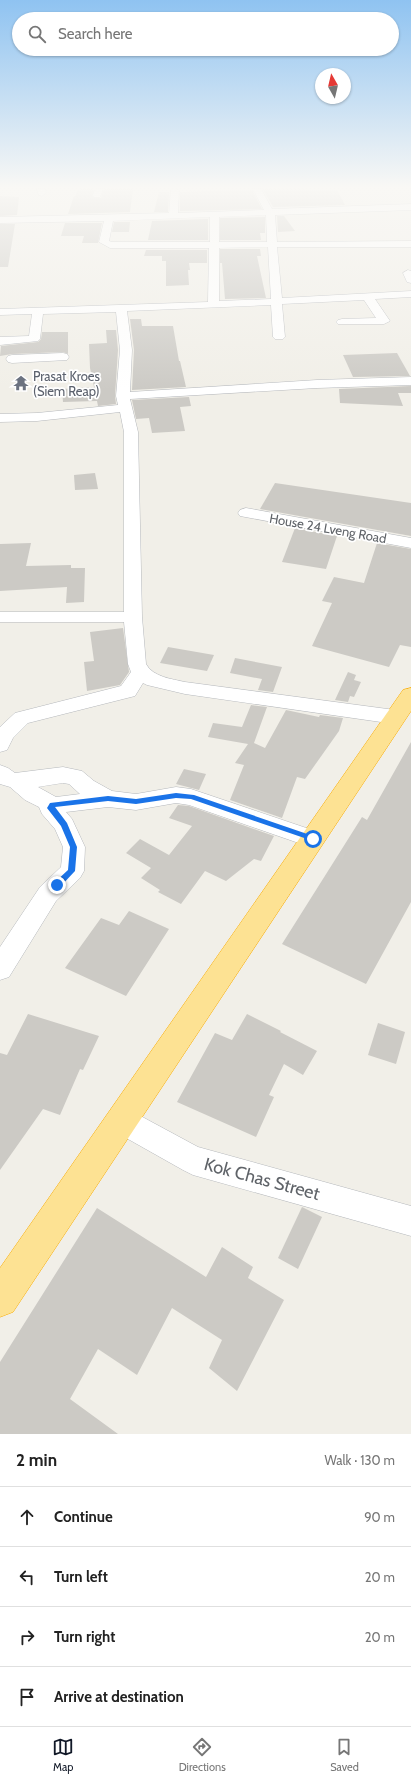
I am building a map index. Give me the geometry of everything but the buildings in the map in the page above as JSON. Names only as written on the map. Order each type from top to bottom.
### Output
[{"type":"highway","points":[[0,1299],[405,706]]},
{"type":"street","points":[[213,304],[215,256]]},
{"type":"street","points":[[273,256],[275,302],[279,338]]},
{"type":"street","points":[[0,312],[275,302],[411,294]]},
{"type":"street","points":[[342,322],[387,326],[368,297]]},
{"type":"street","points":[[122,308],[126,350],[124,402],[131,432],[133,617],[137,664],[141,672],[154,681],[185,688],[405,706]]},
{"type":"street","points":[[33,358],[38,311]]},
{"type":"street","points":[[0,341],[34,339]]},
{"type":"street","points":[[12,359],[63,357]]},
{"type":"street","points":[[0,418],[36,416],[124,402],[317,384],[411,381]]},
{"type":"street","name":"House 24 Lveng Road","points":[[246,513],[411,544]]},
{"type":"street","points":[[0,617],[133,617]]},
{"type":"street","points":[[0,745],[4,735],[22,718],[128,691],[141,672]]},
{"type":"street","points":[[9,777],[73,776],[80,780],[84,787],[108,799]]},
{"type":"street","points":[[9,777],[33,794],[53,805],[108,799],[136,802],[176,795],[191,797],[313,839]]},
{"type":"street","points":[[0,969],[48,894],[72,871],[74,847],[64,825],[50,808],[53,805]]},
{"type":"street","name":"Kok Chas Street","points":[[122,1120],[193,1160],[411,1220]]},
{"type":"place","name":"Prasat Kroes (Siem Reap)","points":[[21,383]]},
{"type":"route","points":[[57,885],[72,871],[74,847],[64,825],[50,808],[53,805],[108,799],[136,802],[176,795],[191,797],[208,802],[313,839]]}]
